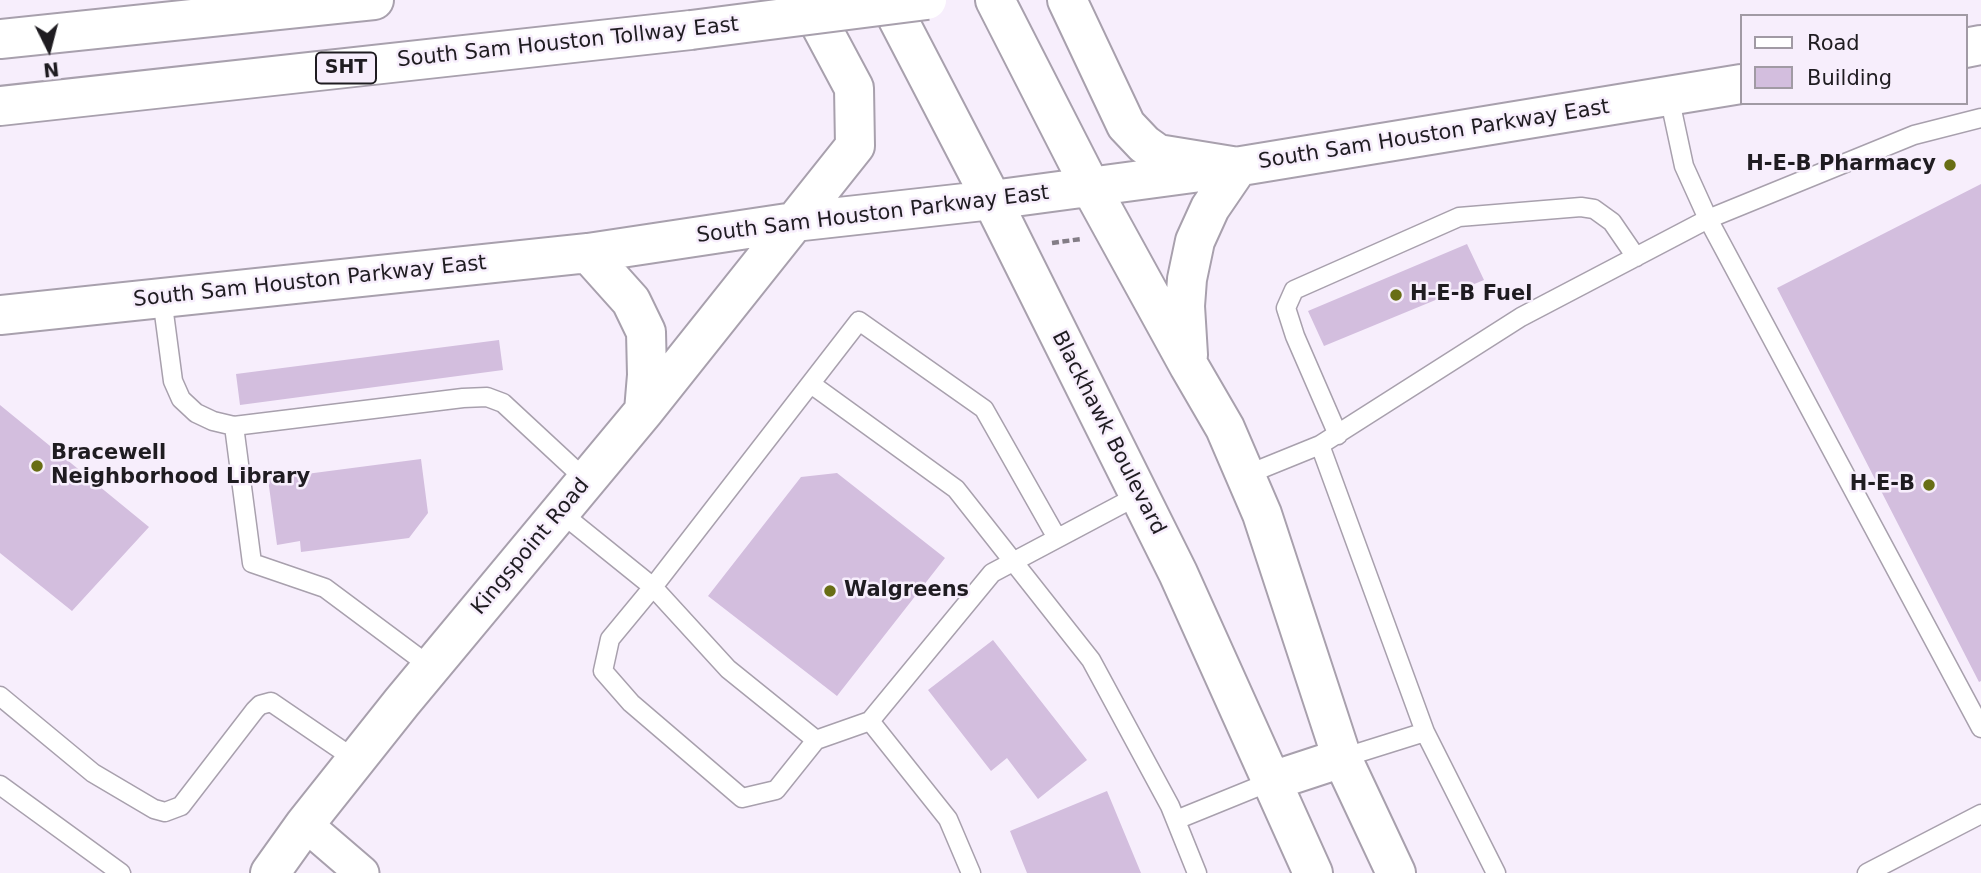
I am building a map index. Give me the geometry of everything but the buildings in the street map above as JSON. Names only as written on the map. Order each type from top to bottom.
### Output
[{"type":"main road","points":[[0,39],[374,0]]},
{"type":"main road","name":"Kingspoint Road","points":[[270,873],[304,824],[643,411],[855,146],[854,88],[807,0]]},
{"type":"main road","name":"Blackhawk Boulevard","points":[[888,0],[992,200],[1178,573],[1312,873]]},
{"type":"main road","name":"South Sam Houston Tollway East","points":[[0,106],[691,30],[927,0]]},
{"type":"main road","points":[[995,0],[1090,187],[1225,428],[1262,514],[1342,758],[1396,873]]},
{"type":"main road","points":[[1066,0],[1126,125],[1144,144],[1158,154],[1238,167],[1210,208],[1195,241],[1187,279],[1185,306],[1189,366]]},
{"type":"main road","name":"South Sam Houston Parkway East","points":[[0,315],[588,253],[794,222],[992,200],[1238,167],[1740,85]]},
{"type":"main road","points":[[588,253],[631,301],[646,332],[647,375],[643,411]]},
{"type":"main road","points":[[1272,781],[1342,758]]},
{"type":"street","points":[[304,824],[362,873]]},
{"type":"lane","points":[[1669,96],[1684,166],[1708,219],[1981,728]]},
{"type":"lane","points":[[1246,475],[1320,445],[1521,317],[1708,219],[1914,135],[1981,118]]},
{"type":"lane","points":[[1338,435],[1286,309],[1294,290],[1460,217],[1581,207],[1594,209],[1612,222],[1636,257]]},
{"type":"lane","points":[[162,298],[173,381],[181,399],[196,413],[213,421],[234,426],[486,397],[503,403],[586,480]]},
{"type":"lane","points":[[1057,538],[984,409],[859,321],[610,639],[603,671],[631,703],[742,798],[776,790],[816,740],[870,721],[992,573],[1139,495]]},
{"type":"lane","points":[[811,384],[956,489],[1091,660],[1176,820],[1197,873]]},
{"type":"lane","points":[[234,426],[252,564],[325,587],[431,667]]},
{"type":"lane","points":[[1320,445],[1425,732],[1496,873]]},
{"type":"lane","points":[[560,512],[653,587],[728,669],[816,740]]},
{"type":"lane","points":[[0,696],[93,773],[155,809],[165,812],[181,806],[255,710],[260,705],[271,702],[356,760]]},
{"type":"lane","points":[[870,721],[948,818],[971,873]]},
{"type":"lane","points":[[1342,758],[1425,732]]},
{"type":"lane","points":[[1176,820],[1272,781]]},
{"type":"lane","points":[[0,785],[113,871]]},
{"type":"lane","points":[[1867,873],[1981,814]]},
{"type":"path","points":[[1049,243],[1085,238]]},
{"type":"place","name":"H-E-B Pharmacy","points":[[1950,165]]},
{"type":"place","name":"H-E-B Fuel","points":[[1396,295]]},
{"type":"place","name":"Bracewell Neighborhood Library","points":[[37,466]]},
{"type":"place","name":"H-E-B","points":[[1929,485]]},
{"type":"place","name":"Walgreens","points":[[830,591]]}]
